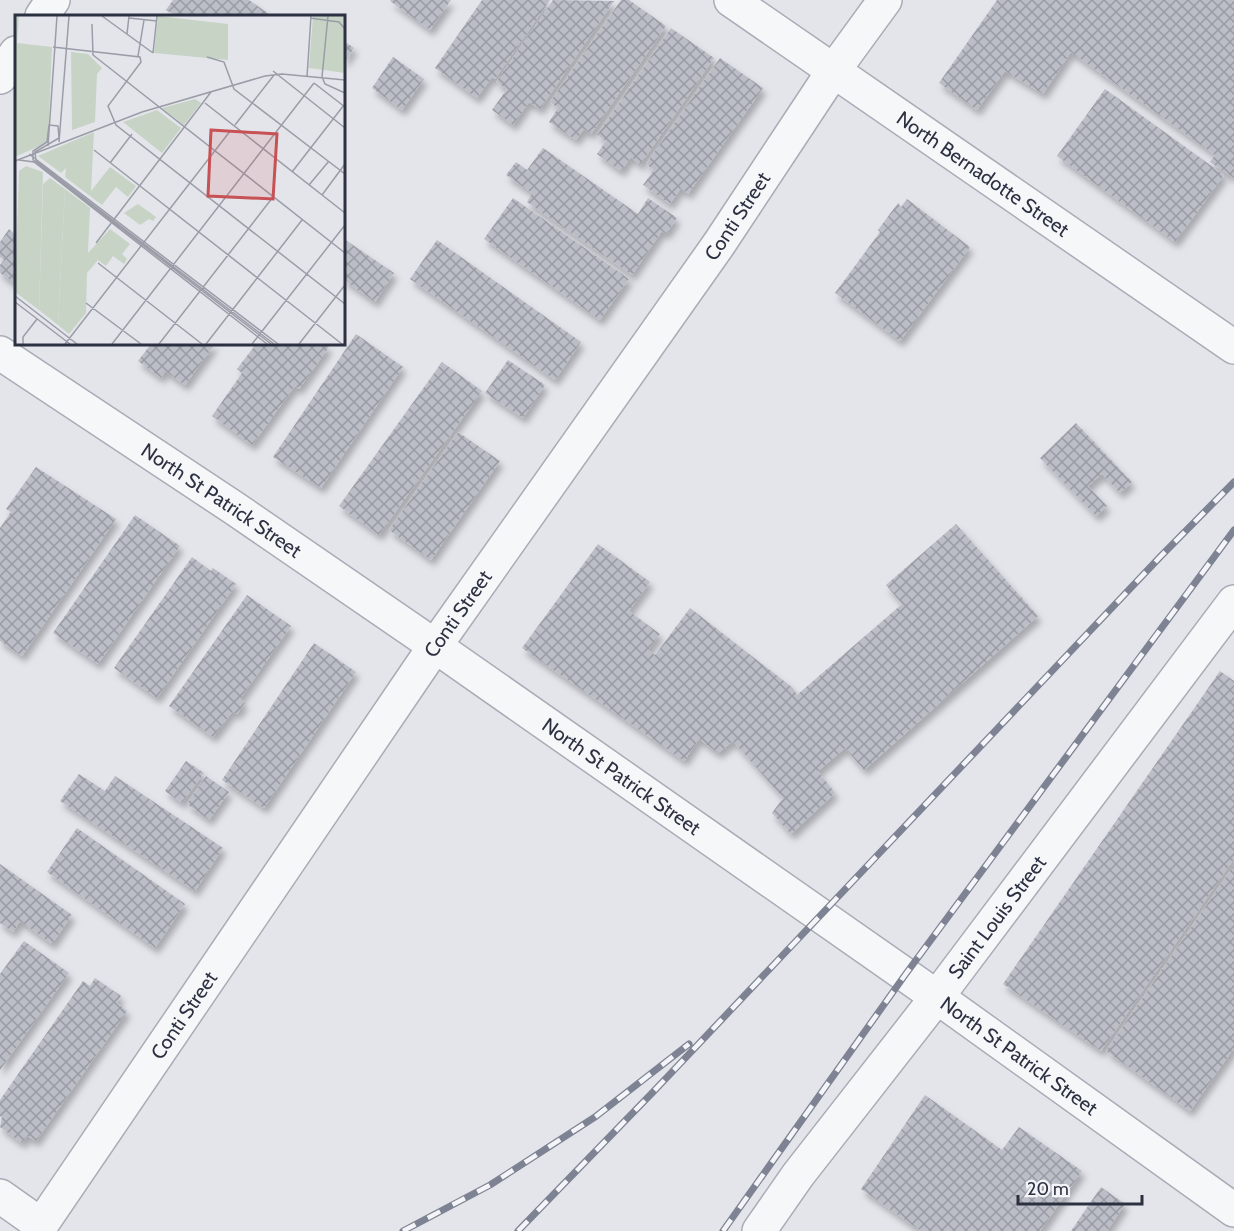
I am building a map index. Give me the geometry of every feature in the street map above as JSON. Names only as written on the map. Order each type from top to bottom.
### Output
[{"type":"street","points":[[43,15],[53,0]]},
{"type":"street","name":"North Bernadotte Street","points":[[731,0],[1234,347]]},
{"type":"street","name":"Conti Street","points":[[39,1228],[435,645],[712,254],[834,70],[885,0]]},
{"type":"street","points":[[0,77],[15,54]]},
{"type":"street","name":"North St Patrick Street","points":[[0,353],[435,645],[937,997],[1234,1210]]},
{"type":"street","name":"Saint Louis Street","points":[[759,1231],[798,1175],[937,997],[1234,602]]},
{"type":"street","points":[[0,1196],[39,1228]]},
{"type":"building","points":[[173,0],[249,0],[271,15],[174,15],[166,10]]},
{"type":"building","points":[[391,0],[451,0],[430,30]]},
{"type":"building","points":[[482,0],[550,0],[495,79],[492,77],[477,98],[435,68]]},
{"type":"building","points":[[553,0],[614,1],[540,109],[529,102],[513,125],[492,110],[507,89],[496,82]]},
{"type":"building","points":[[621,0],[629,0],[666,26],[591,134],[584,129],[576,140],[549,122],[558,108],[550,102]]},
{"type":"building","points":[[997,0],[1234,0],[1234,178],[1210,162],[1215,155],[1071,52],[1043,94],[1005,71],[977,110],[939,83]]},
{"type":"building","points":[[671,28],[714,58],[640,165],[631,157],[621,171],[597,154],[606,141],[597,135]]},
{"type":"building","points":[[345,42],[354,48],[345,62]]},
{"type":"building","points":[[393,57],[424,79],[402,110],[372,88]]},
{"type":"building","points":[[720,58],[763,88],[688,194],[681,188],[670,204],[643,185],[654,170],[646,164]]},
{"type":"building","points":[[1105,89],[1224,175],[1175,242],[1057,156]]},
{"type":"building","points":[[543,148],[638,214],[648,198],[677,218],[666,234],[662,231],[632,275],[527,202],[532,193],[506,175],[516,162],[527,170]]},
{"type":"building","points":[[513,198],[629,279],[600,320],[484,239]]},
{"type":"building","points":[[907,199],[970,247],[900,341],[835,293],[880,232],[878,230],[898,203],[901,207]]},
{"type":"building","points":[[9,229],[15,234],[15,283],[0,273],[0,265],[4,260],[0,257],[0,242]]},
{"type":"building","points":[[345,240],[394,273],[375,302],[345,281]]},
{"type":"building","points":[[437,240],[581,342],[555,380],[410,279]]},
{"type":"building","points":[[356,334],[403,367],[321,488],[273,457]]},
{"type":"building","points":[[150,345],[214,345],[185,385],[165,371],[161,378],[138,361]]},
{"type":"building","points":[[255,345],[326,345],[329,347],[299,389],[295,386],[252,445],[212,416],[242,373],[237,369]]},
{"type":"building","points":[[508,360],[545,385],[523,418],[485,393]]},
{"type":"building","points":[[442,362],[482,391],[379,535],[339,506]]},
{"type":"building","points":[[1076,423],[1132,482],[1120,493],[1102,474],[1088,486],[1107,506],[1096,516],[1040,458]]},
{"type":"building","points":[[458,432],[500,461],[431,560],[389,530]]},
{"type":"building","points":[[36,467],[116,519],[22,656],[0,641],[0,528],[11,512],[6,509]]},
{"type":"building","points":[[135,515],[180,546],[98,664],[53,633]]},
{"type":"building","points":[[956,524],[1038,616],[864,770],[845,748],[818,771],[835,793],[791,834],[772,813],[783,798],[733,741],[718,753],[699,739],[684,761],[522,648],[598,544],[650,582],[629,611],[660,634],[648,650],[655,655],[690,608],[793,688],[797,695],[902,604],[886,585]]},
{"type":"building","points":[[192,557],[211,571],[213,568],[236,584],[157,698],[114,668]]},
{"type":"building","points":[[247,595],[291,626],[240,699],[245,703],[237,714],[233,711],[213,737],[169,706]]},
{"type":"building","points":[[314,643],[356,672],[264,808],[222,780]]},
{"type":"building","points":[[1220,671],[1234,681],[1234,859],[1101,1051],[1003,984]]},
{"type":"building","points":[[186,761],[204,773],[182,803],[165,791]]},
{"type":"building","points":[[79,774],[105,791],[115,776],[223,848],[195,891],[60,801]]},
{"type":"building","points":[[206,776],[229,792],[209,820],[187,804]]},
{"type":"building","points":[[77,828],[185,904],[155,948],[47,872]]},
{"type":"building","points":[[0,864],[72,915],[52,944],[20,921],[13,932],[0,923]]},
{"type":"building","points":[[1234,865],[1234,1048],[1190,1111],[1106,1051]]},
{"type":"building","points":[[24,941],[69,973],[0,1070],[0,974]]},
{"type":"building","points":[[95,978],[121,996],[117,1003],[127,1011],[36,1141],[27,1136],[22,1143],[0,1127],[2,1117],[0,1116],[0,1100],[83,981],[90,986]]},
{"type":"building","points":[[925,1095],[1002,1150],[1019,1127],[1082,1171],[1040,1231],[921,1231],[861,1189]]},
{"type":"building","points":[[1101,1187],[1125,1204],[1107,1231],[1071,1231]]},
{"type":"railway","points":[[518,1231],[1234,482]]},
{"type":"railway","points":[[723,1231],[905,975],[1234,530]]},
{"type":"railway","points":[[403,1231],[490,1185],[595,1117],[689,1044]]}]
